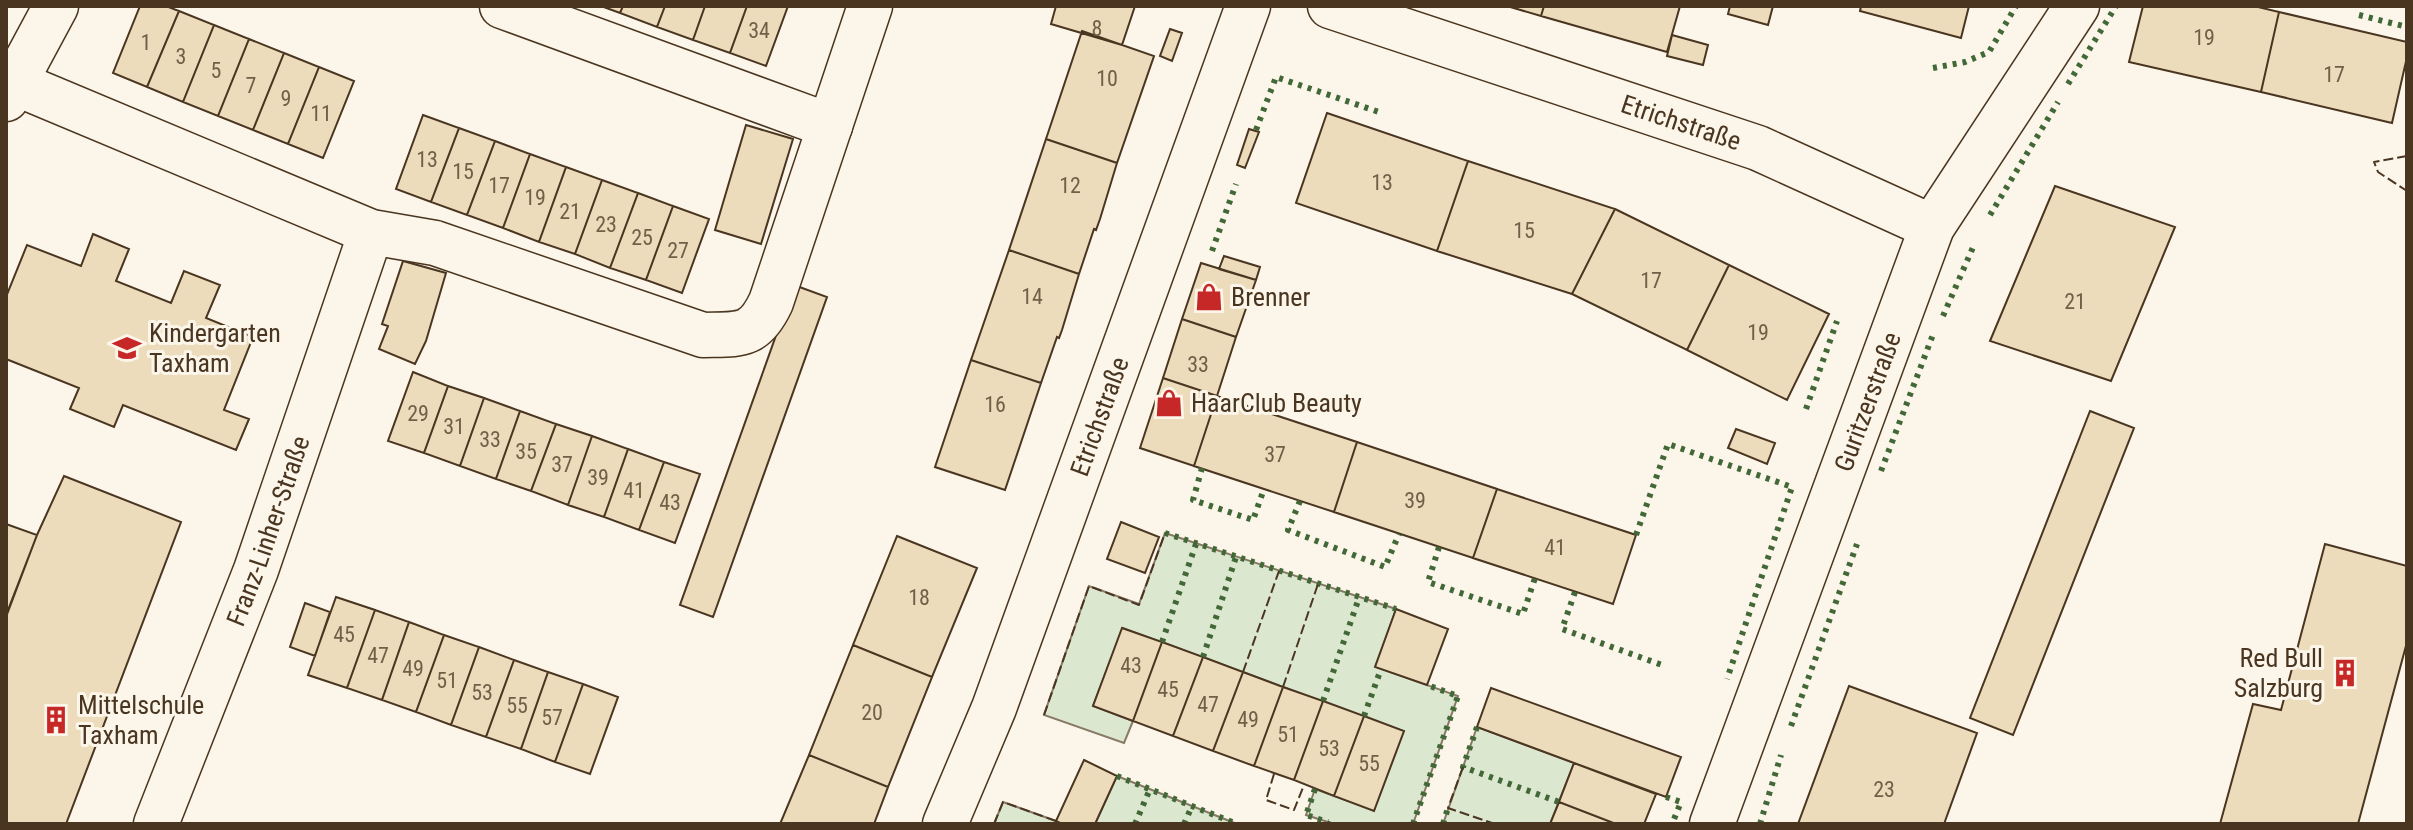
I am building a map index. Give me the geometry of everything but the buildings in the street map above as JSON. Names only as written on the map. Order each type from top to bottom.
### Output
[{"type":"street","points":[[56,6],[10,91],[371,232],[435,243],[703,335],[748,332],[762,322],[870,6]]},
{"type":"street","points":[[502,6],[830,126]]},
{"type":"street","name":"Etrichstraße","points":[[945,824],[994,708],[1248,6]]},
{"type":"street","name":"Etrichstraße","points":[[1330,6],[1758,148],[1932,227]]},
{"type":"street","name":"Guritzerstraße","points":[[1712,824],[1932,227],[2077,6]]},
{"type":"street","name":"Franz-Linher-Straße","points":[[156,824],[256,570],[371,232]]},
{"type":"green space","points":[[1165,533],[1396,609],[1376,667],[1458,696],[1413,824],[1334,824],[1306,815],[1315,789],[1374,810],[1403,731],[1123,628],[1093,706],[1133,721],[1124,743],[1044,715],[1089,586],[1139,604]]},
{"type":"green space","points":[[1477,727],[1574,763],[1550,824],[1443,824]]},
{"type":"green space","points":[[1117,776],[1237,824],[1095,824]]},
{"type":"green space","points":[[1003,802],[1056,821],[1062,824],[994,824]]},
{"type":"hedge","points":[[1933,68],[1965,62],[1989,52],[2016,6]]},
{"type":"hedge","points":[[2068,84],[2116,6]]},
{"type":"hedge","points":[[2359,15],[2407,27]]},
{"type":"hedge","points":[[1256,130],[1276,77],[1379,112]]},
{"type":"hedge","points":[[1990,215],[2058,102]]},
{"type":"hedge","points":[[1212,251],[1236,184]]},
{"type":"hedge","points":[[1943,316],[1974,245]]},
{"type":"hedge","points":[[1806,409],[1837,321]]},
{"type":"hedge","points":[[1881,471],[1934,332]]},
{"type":"hedge","points":[[1636,535],[1668,444],[1792,487],[1727,679]]},
{"type":"hedge","points":[[1202,468],[1193,500],[1253,520],[1264,489]]},
{"type":"hedge","points":[[1300,501],[1288,530],[1385,567],[1399,534]]},
{"type":"hedge","points":[[1165,533],[1396,609]]},
{"type":"hedge","points":[[1162,642],[1196,544]]},
{"type":"hedge","points":[[1791,726],[1857,544]]},
{"type":"hedge","points":[[1439,547],[1428,582],[1523,614],[1535,578]]},
{"type":"hedge","points":[[1203,657],[1236,557]]},
{"type":"hedge","points":[[1575,592],[1562,629],[1662,665]]},
{"type":"hedge","points":[[1323,701],[1359,598]]},
{"type":"hedge","points":[[1364,716],[1381,669]]},
{"type":"hedge","points":[[1413,824],[1458,696],[1427,685]]},
{"type":"hedge","points":[[1477,727],[1463,767],[1559,802]]},
{"type":"hedge","points":[[1760,824],[1781,755]]},
{"type":"hedge","points":[[1117,776],[1237,824]]},
{"type":"hedge","points":[[1135,824],[1150,789]]},
{"type":"hedge","points":[[1315,789],[1306,815],[1328,822]]},
{"type":"hedge","points":[[1666,797],[1681,802],[1672,824]]},
{"type":"hedge","points":[[1184,824],[1192,806]]},
{"type":"hedge","points":[[1443,824],[1448,808]]},
{"type":"fence","points":[[2407,156],[2374,162],[2378,172],[2407,191]]},
{"type":"fence","points":[[1044,715],[1089,586],[1139,605],[1165,533]]},
{"type":"fence","points":[[1243,672],[1279,571]]},
{"type":"fence","points":[[1283,687],[1318,584]]},
{"type":"fence","points":[[1463,767],[1448,808],[1495,824]]},
{"type":"fence","points":[[1274,774],[1266,800],[1294,810],[1304,785]]},
{"type":"fence","points":[[994,824],[1003,802],[1056,821]]},
{"type":"fence","points":[[1328,822],[1334,824]]},
{"type":"place","name":"Brenner","points":[[1209,297]]},
{"type":"place","name":"Kindergarten Taxham","points":[[127,348]]},
{"type":"place","name":"HaarClub Beauty","points":[[1169,403]]},
{"type":"place","name":"Red Bull Salzburg","points":[[2345,673]]},
{"type":"place","name":"Mittelschule Taxham","points":[[56,720]]}]
